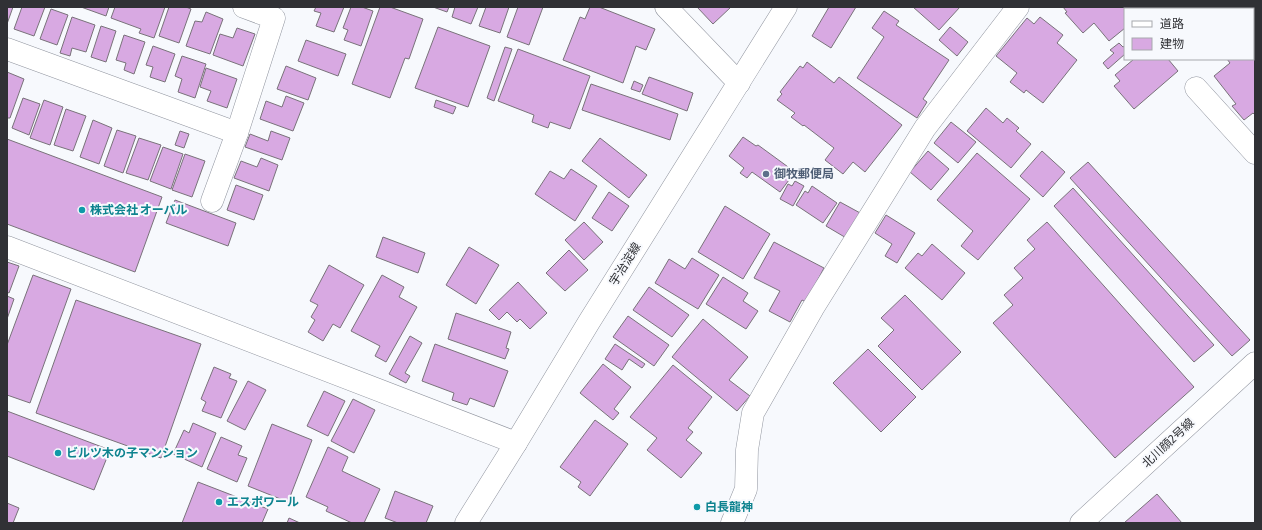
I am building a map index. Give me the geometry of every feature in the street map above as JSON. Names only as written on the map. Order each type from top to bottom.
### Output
[{"type":"street","points":[[212,201],[237,133],[274,18],[244,7]]},
{"type":"street","points":[[666,7],[739,83]]},
{"type":"street","name":"宇治淀線","points":[[466,523],[589,322],[786,7]]},
{"type":"street","points":[[732,523],[746,489],[747,450],[753,413],[813,308],[925,128],[1018,7]]},
{"type":"street","points":[[7,49],[237,133]]},
{"type":"street","points":[[1196,88],[1255,153]]},
{"type":"street","points":[[7,246],[516,443]]},
{"type":"street","name":"北川顔2号線","points":[[1081,523],[1255,363]]},
{"type":"building","points":[[7,7],[13,7],[7,24]]},
{"type":"building","points":[[22,7],[45,7],[34,36],[14,29]]},
{"type":"building","points":[[81,7],[109,7],[106,16]]},
{"type":"building","points":[[115,7],[165,7],[154,38],[139,33],[141,29],[111,18]]},
{"type":"building","points":[[169,7],[186,7],[191,9],[179,43],[159,36]]},
{"type":"building","points":[[316,7],[344,7],[334,32],[316,26],[321,13],[314,11]]},
{"type":"building","points":[[351,7],[362,7],[373,11],[361,46],[344,40],[348,30],[343,28]]},
{"type":"building","points":[[380,7],[390,7],[423,19],[409,59],[405,58],[390,98],[352,84]]},
{"type":"building","points":[[433,7],[449,7],[447,12]]},
{"type":"building","points":[[455,7],[478,7],[471,24],[452,17]]},
{"type":"building","points":[[486,7],[509,7],[500,33],[479,26]]},
{"type":"building","points":[[518,7],[543,7],[529,45],[507,37]]},
{"type":"building","points":[[590,7],[599,7],[655,29],[646,50],[636,46],[623,83],[563,60],[580,17],[585,19]]},
{"type":"building","points":[[697,7],[731,7],[713,24]]},
{"type":"building","points":[[829,7],[856,7],[831,48],[812,36]]},
{"type":"building","points":[[913,7],[960,7],[939,30]]},
{"type":"building","points":[[1063,7],[1126,8],[1124,8],[1124,29],[1109,41],[1094,23],[1083,33],[1065,13],[1067,12]]},
{"type":"building","points":[[1214,7],[1215,8],[1181,8]]},
{"type":"building","points":[[1255,7],[1255,34],[1254,8],[1249,8]]},
{"type":"building","points":[[51,9],[68,15],[57,45],[40,39]]},
{"type":"building","points":[[884,11],[899,21],[896,25],[949,60],[923,99],[927,102],[917,118],[857,78],[884,37],[872,28]]},
{"type":"building","points":[[206,12],[223,19],[210,54],[186,46],[195,21],[202,22]]},
{"type":"building","points":[[72,17],[95,25],[86,52],[72,48],[70,56],[60,53]]},
{"type":"building","points":[[1040,17],[1063,35],[1057,43],[1077,60],[1043,103],[1026,90],[1024,93],[1010,82],[1017,73],[996,56],[1027,18],[1034,24]]},
{"type":"building","points":[[101,26],[116,31],[106,62],[91,57]]},
{"type":"building","points":[[438,27],[490,46],[468,107],[415,88]]},
{"type":"building","points":[[950,27],[968,42],[957,56],[939,40]]},
{"type":"building","points":[[237,28],[255,34],[243,66],[213,55],[220,34],[233,38]]},
{"type":"building","points":[[124,35],[145,42],[134,74],[124,70],[126,63],[116,60]]},
{"type":"building","points":[[306,40],[346,54],[338,76],[298,61]]},
{"type":"building","points":[[1119,43],[1124,46],[1124,55],[1108,69],[1103,63],[1114,53],[1110,50]]},
{"type":"building","points":[[153,46],[175,54],[165,82],[150,77],[153,67],[146,65]]},
{"type":"building","points":[[505,47],[512,49],[494,101],[487,98]]},
{"type":"building","points":[[1254,48],[1255,49],[1255,115],[1253,113],[1244,120],[1232,106],[1236,104],[1214,76],[1230,63],[1228,60],[1254,60]]},
{"type":"building","points":[[518,49],[590,76],[570,129],[550,122],[548,128],[532,122],[534,115],[498,101]]},
{"type":"building","points":[[182,56],[206,64],[195,98],[178,92],[182,79],[175,76]]},
{"type":"building","points":[[1133,60],[1169,60],[1178,71],[1134,109],[1114,86],[1120,81],[1115,75]]},
{"type":"building","points":[[807,62],[834,83],[839,77],[902,125],[865,172],[853,162],[843,174],[825,160],[834,148],[791,117],[795,113],[777,100],[782,94],[780,92],[800,66],[803,68]]},
{"type":"building","points":[[286,66],[316,78],[308,100],[277,89]]},
{"type":"building","points":[[206,68],[237,79],[227,108],[207,101],[211,91],[200,87]]},
{"type":"building","points":[[7,72],[24,79],[10,118],[7,118]]},
{"type":"building","points":[[649,77],[693,93],[687,111],[642,94]]},
{"type":"building","points":[[634,81],[643,85],[640,92],[631,89]]},
{"type":"building","points":[[591,84],[678,114],[670,140],[582,110]]},
{"type":"building","points":[[286,96],[304,103],[293,131],[260,119],[266,101],[282,107]]},
{"type":"building","points":[[23,98],[40,104],[29,135],[12,128]]},
{"type":"building","points":[[44,100],[63,107],[50,145],[30,138]]},
{"type":"building","points":[[436,100],[456,107],[453,114],[434,107]]},
{"type":"building","points":[[986,108],[1003,123],[1007,118],[1019,128],[1016,131],[1031,144],[1011,168],[967,131]]},
{"type":"building","points":[[66,109],[86,116],[73,151],[54,145]]},
{"type":"building","points":[[93,120],[112,128],[99,164],[80,157]]},
{"type":"building","points":[[951,122],[976,142],[958,163],[934,143]]},
{"type":"building","points":[[117,130],[136,136],[123,173],[104,166]]},
{"type":"building","points":[[180,131],[189,134],[184,148],[175,145]]},
{"type":"building","points":[[271,131],[290,138],[282,160],[245,147],[250,134],[268,141]]},
{"type":"building","points":[[743,137],[756,146],[758,145],[795,172],[780,192],[752,172],[747,178],[740,173],[744,168],[729,156]]},
{"type":"building","points":[[139,138],[161,145],[148,180],[126,173]]},
{"type":"building","points":[[600,138],[647,175],[629,198],[582,161]]},
{"type":"building","name":"株式会社 オーバル","points":[[7,139],[162,197],[135,272],[7,224]]},
{"type":"building","points":[[163,147],[183,154],[171,189],[150,181]]},
{"type":"building","points":[[928,151],[949,169],[931,190],[910,172]]},
{"type":"building","points":[[1042,151],[1065,172],[1043,197],[1020,176]]},
{"type":"building","points":[[977,153],[1030,199],[978,260],[961,246],[973,231],[937,200]]},
{"type":"building","points":[[185,154],[205,161],[192,197],[172,190]]},
{"type":"building","points":[[261,158],[278,165],[269,191],[234,178],[241,161],[257,167]]},
{"type":"building","points":[[1088,162],[1250,340],[1232,356],[1070,178]]},
{"type":"building","points":[[571,169],[597,186],[575,221],[535,194],[550,171],[564,179]]},
{"type":"building","points":[[795,181],[804,186],[793,206],[780,199],[788,184],[792,186]]},
{"type":"building","points":[[236,185],[263,195],[254,220],[227,210]]},
{"type":"building","points":[[812,186],[837,203],[823,223],[796,205],[805,191],[808,193]]},
{"type":"building","points":[[1073,188],[1214,345],[1194,362],[1054,206]]},
{"type":"building","points":[[609,192],[629,206],[612,231],[592,218]]},
{"type":"building","points":[[175,200],[236,223],[228,246],[166,223]]},
{"type":"building","points":[[840,202],[862,214],[848,239],[826,226]]},
{"type":"building","points":[[725,206],[770,234],[743,279],[698,252]]},
{"type":"building","points":[[886,215],[915,233],[897,263],[885,256],[892,244],[875,233]]},
{"type":"building","points":[[584,222],[603,242],[584,260],[565,240]]},
{"type":"building","points":[[1047,222],[1194,387],[1115,458],[993,323],[1013,305],[1004,295],[1023,278],[1014,268],[1035,249],[1027,240]]},
{"type":"building","points":[[383,237],[425,253],[418,273],[376,257]]},
{"type":"building","points":[[774,242],[824,268],[806,302],[802,300],[790,322],[769,311],[780,291],[754,278]]},
{"type":"building","points":[[932,244],[965,273],[942,300],[905,268],[918,253],[922,256]]},
{"type":"building","points":[[469,247],[499,265],[476,304],[446,285]]},
{"type":"building","points":[[569,250],[588,270],[565,291],[546,273]]},
{"type":"building","points":[[692,258],[719,275],[698,309],[655,283],[669,259],[685,269]]},
{"type":"building","points":[[7,262],[19,266],[9,293],[7,292]]},
{"type":"building","points":[[329,265],[364,285],[340,328],[333,324],[323,341],[308,332],[315,320],[311,317],[318,305],[310,301]]},
{"type":"building","points":[[33,275],[71,289],[30,403],[7,395],[7,345]]},
{"type":"building","points":[[382,275],[404,287],[399,297],[417,307],[386,362],[375,356],[380,346],[351,331]]},
{"type":"building","points":[[723,277],[748,293],[743,301],[758,311],[746,329],[706,304]]},
{"type":"building","points":[[518,282],[547,313],[530,329],[520,319],[517,322],[507,312],[499,320],[489,310]]},
{"type":"building","points":[[649,287],[689,315],[672,337],[633,310]]},
{"type":"building","points":[[905,295],[961,352],[922,390],[878,346],[894,330],[881,318]]},
{"type":"building","points":[[7,296],[14,299],[7,319]]},
{"type":"building","points":[[76,300],[201,344],[161,458],[36,413]]},
{"type":"building","points":[[456,313],[511,332],[506,348],[509,349],[505,359],[448,339]]},
{"type":"building","points":[[628,316],[669,345],[654,366],[613,337]]},
{"type":"building","points":[[703,319],[748,357],[729,380],[750,396],[737,411],[672,357]]},
{"type":"building","points":[[410,336],[422,343],[405,373],[410,376],[406,383],[389,374]]},
{"type":"building","points":[[435,344],[508,371],[494,407],[470,398],[467,405],[452,400],[454,393],[422,381]]},
{"type":"building","points":[[615,344],[645,364],[642,368],[629,359],[622,370],[605,359]]},
{"type":"building","points":[[868,349],[916,397],[881,432],[833,383]]},
{"type":"building","points":[[603,364],[631,387],[614,409],[619,413],[613,420],[580,393]]},
{"type":"building","points":[[673,365],[712,397],[688,428],[693,432],[686,440],[702,453],[681,478],[647,450],[657,438],[630,417]]},
{"type":"building","points":[[214,367],[231,374],[229,378],[237,381],[221,418],[202,411],[206,402],[201,399]]},
{"type":"building","points":[[248,381],[266,390],[245,430],[227,421]]},
{"type":"building","points":[[324,391],[345,401],[328,436],[307,426]]},
{"type":"building","points":[[353,399],[375,410],[354,453],[331,441]]},
{"type":"building","name":"ビルツ木の子マンション","points":[[7,411],[110,450],[94,490],[7,456]]},
{"type":"building","points":[[595,420],[628,444],[590,496],[578,487],[581,482],[560,467]]},
{"type":"building","points":[[193,423],[216,433],[202,467],[173,454],[184,430],[189,433]]},
{"type":"building","points":[[272,424],[312,440],[288,502],[248,486]]},
{"type":"building","points":[[221,437],[242,446],[238,455],[247,458],[237,482],[207,469]]},
{"type":"building","points":[[328,447],[348,457],[342,471],[380,489],[364,523],[352,523],[326,511],[328,507],[306,497]]},
{"type":"building","name":"エスポワール","points":[[198,482],[268,509],[262,523],[182,523]]},
{"type":"building","points":[[395,491],[433,506],[426,523],[398,523],[385,518]]},
{"type":"building","points":[[1157,494],[1182,523],[1124,523]]},
{"type":"building","points":[[7,503],[19,508],[13,523],[7,523]]},
{"type":"building","points":[[289,518],[300,523],[287,523]]},
{"type":"place","name":"御牧郵便局","points":[[766,174]]},
{"type":"place","name":"株式会社 オーバル","points":[[82,210]]},
{"type":"place","name":"ビルツ木の子マンション","points":[[58,453]]},
{"type":"place","name":"エスポワール","points":[[219,502]]},
{"type":"place","name":"白長龍神","points":[[697,507]]}]
